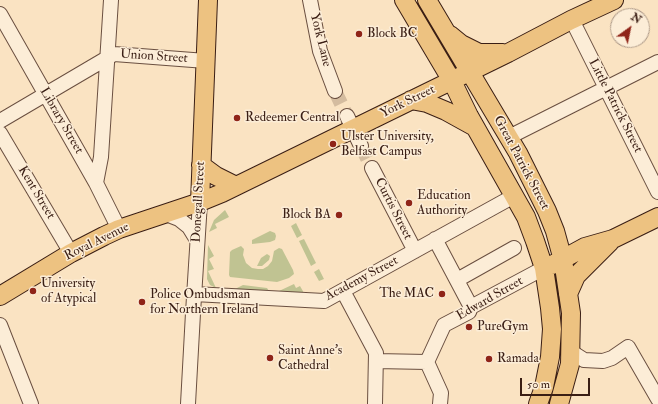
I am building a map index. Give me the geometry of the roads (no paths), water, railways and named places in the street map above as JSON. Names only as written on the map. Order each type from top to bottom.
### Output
[{"type":"main road","name":"Donegall Street","points":[[200,202],[208,0]]},
{"type":"main road","name":"Great Patrick Street","points":[[404,0],[452,81],[475,127],[526,217],[535,240],[544,268],[552,330],[550,357],[544,387],[538,404]]},
{"type":"main road","name":"Great Patrick Street","points":[[428,0],[469,72],[509,137],[548,211],[555,231],[563,260],[571,313],[570,364],[559,404]]},
{"type":"main road","name":"York Street","points":[[200,202],[236,186],[349,123],[411,100],[452,81],[614,0]]},
{"type":"main road","points":[[446,32],[461,44],[479,53],[508,54]]},
{"type":"main road","points":[[411,100],[427,103],[446,111],[475,127]]},
{"type":"main road","points":[[201,165],[216,176],[236,186]]},
{"type":"main road","name":"Royal Avenue","points":[[0,296],[71,253],[119,229],[200,202]]},
{"type":"main road","points":[[544,268],[552,248],[548,233],[548,211]]},
{"type":"main road","points":[[544,268],[585,248],[613,239],[658,217]]},
{"type":"main road","points":[[568,294],[576,276],[613,239]]},
{"type":"street","points":[[96,183],[101,157],[111,0]]},
{"type":"street","name":"York Lane","points":[[310,0],[320,51],[333,85]]},
{"type":"street","name":"Library Street","points":[[0,14],[96,183],[119,229]]},
{"type":"street","name":"Little Patrick Street","points":[[572,20],[658,192]]},
{"type":"street","name":"Union Street","points":[[0,121],[108,56],[114,54],[206,61]]},
{"type":"street","points":[[509,137],[658,62]]},
{"type":"street","points":[[349,123],[361,146]]},
{"type":"street","name":"Kent Street","points":[[0,133],[71,253]]},
{"type":"street","name":"Curtis Street","points":[[372,168],[415,251]]},
{"type":"street","name":"Academy Street","points":[[194,294],[324,301],[514,196]]},
{"type":"street","name":"Donegall Street","points":[[188,404],[200,202]]},
{"type":"street","points":[[166,214],[179,219],[189,227],[197,240]]},
{"type":"street","points":[[435,239],[471,307]]},
{"type":"street","points":[[457,280],[502,262],[514,248]]},
{"type":"street","name":"Edward Street","points":[[427,362],[444,325],[469,312],[471,307],[544,268]]},
{"type":"street","points":[[343,291],[376,353],[374,404]]},
{"type":"street","points":[[0,325],[31,404]]},
{"type":"street","points":[[570,351],[584,360],[603,361],[612,358],[628,347],[658,399]]},
{"type":"street","points":[[376,360],[427,362],[441,392],[440,404]]},
{"type":"tunnel","points":[[335,91],[347,116]]},
{"type":"tunnel","points":[[361,146],[372,168]]},
{"type":"place","name":"Block BC","points":[[359,34]]},
{"type":"place","name":"Redeemer Central","points":[[237,118]]},
{"type":"place","name":"Ulster University, Belfast Campus","points":[[333,144]]},
{"type":"place","name":"Education Authority","points":[[409,203]]},
{"type":"place","name":"Block BA","points":[[339,215]]},
{"type":"place","name":"University of Atypical","points":[[33,291]]},
{"type":"place","name":"The MAC","points":[[442,294]]},
{"type":"place","name":"Police Ombudsman for Northern Ireland","points":[[142,302]]},
{"type":"place","name":"PureGym","points":[[469,327]]},
{"type":"place","name":"Saint Anne's Cathedral","points":[[270,358]]},
{"type":"place","name":"Ramada","points":[[489,359]]}]
